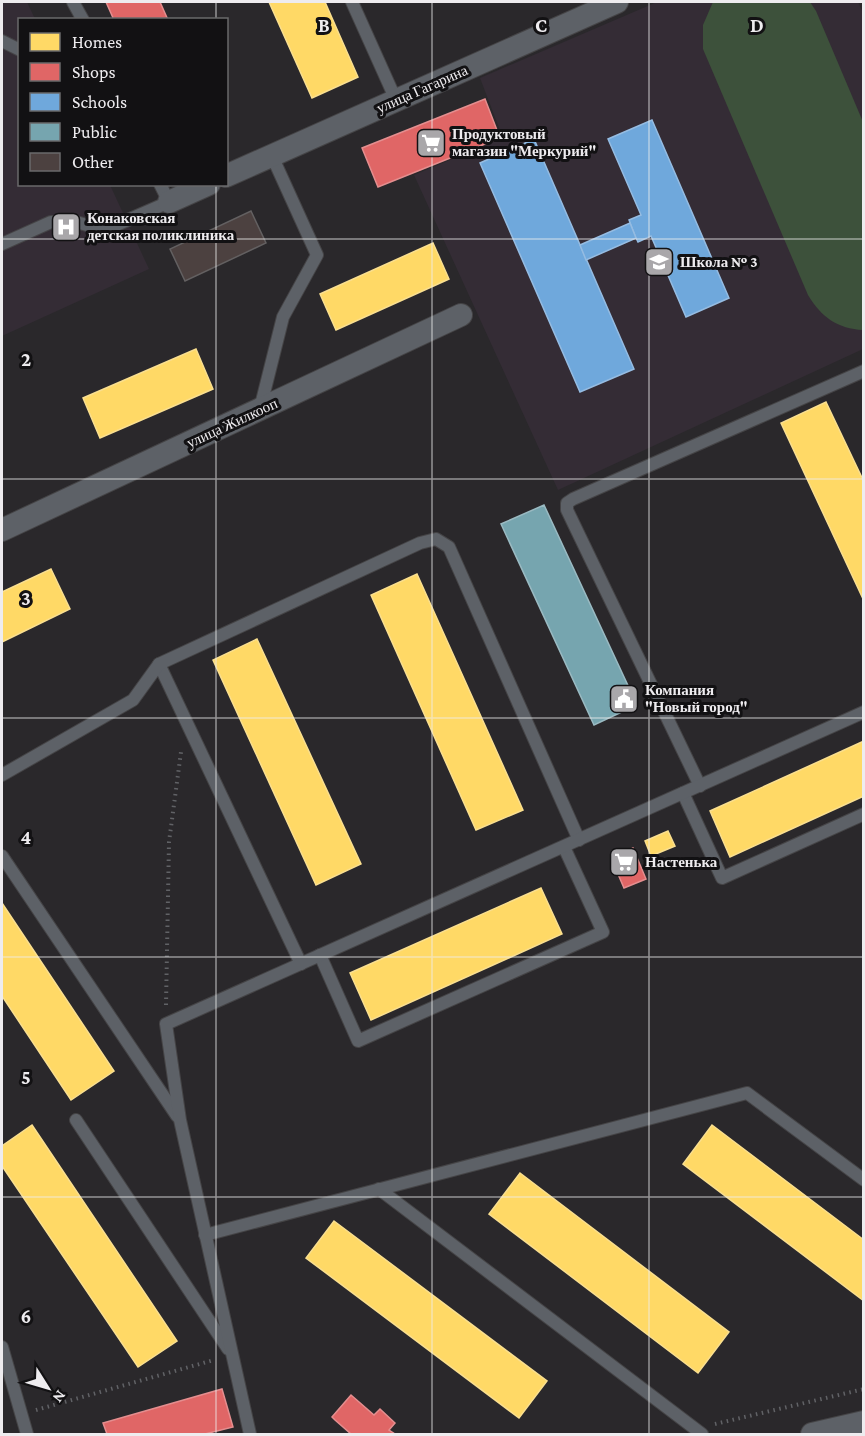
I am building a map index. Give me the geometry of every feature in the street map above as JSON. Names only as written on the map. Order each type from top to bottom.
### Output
[{"type":"street","name":"улица Гагарина","points":[[228,176],[617,2]]},
{"type":"street","points":[[165,194],[200,186]]},
{"type":"street","name":"улица Жилкооп","points":[[2,530],[461,315]]},
{"type":"street","points":[[812,1434],[864,1422]]},
{"type":"lane","points":[[74,2],[81,18]]},
{"type":"lane","points":[[352,2],[396,100]]},
{"type":"lane","points":[[2,41],[18,49]]},
{"type":"lane","points":[[260,411],[283,317],[317,255],[272,156]]},
{"type":"lane","points":[[2,244],[51,222],[76,222],[105,230],[165,194]]},
{"type":"lane","points":[[700,786],[567,510],[567,503],[864,371]]},
{"type":"lane","points":[[2,775],[133,700],[159,664],[420,543],[436,539],[449,547],[579,840]]},
{"type":"lane","points":[[159,664],[186,716],[301,964]]},
{"type":"lane","points":[[250,1434],[180,1120],[166,1024],[864,712]]},
{"type":"lane","points":[[683,793],[722,878],[864,814]]},
{"type":"lane","points":[[320,955],[358,1041],[603,932],[564,847]]},
{"type":"lane","points":[[2,856],[180,1120]]},
{"type":"lane","points":[[205,1235],[747,1093],[864,1180]]},
{"type":"lane","points":[[76,1120],[232,1355]]},
{"type":"lane","points":[[379,1189],[698,1432]]},
{"type":"lane","points":[[2,1347],[27,1434]]},
{"type":"path","points":[[166,1024],[169,842],[186,716]]},
{"type":"path","points":[[21,1414],[232,1355]]},
{"type":"path","points":[[698,1432],[864,1389]]},
{"type":"shaded area","name":"Конаковская детская поликлиника","points":[[2,2],[27,2],[35,18],[18,18],[18,186],[110,186],[149,269],[2,336]]},
{"type":"shaded area","name":"Школа № 3","points":[[657,2],[858,2],[864,15],[863,349],[558,490],[414,175],[503,138],[480,78]]},
{"type":"green space","points":[[713,2],[810,2],[816,11],[863,122],[863,330],[846,327],[831,320],[819,310],[808,295],[703,49],[703,25]]},
{"type":"building: Homes","points":[[269,2],[325,2],[358,77],[312,98]]},
{"type":"building: Homes","points":[[433,243],[449,279],[336,330],[320,294]]},
{"type":"building: Homes","points":[[196,349],[213,389],[100,438],[83,398]]},
{"type":"building: Homes","points":[[826,402],[864,482],[864,601],[781,423]]},
{"type":"building: Homes","points":[[51,569],[70,609],[2,642],[2,592]]},
{"type":"building: Homes","points":[[417,574],[523,810],[476,830],[371,595]]},
{"type":"building: Homes","points":[[257,639],[361,864],[316,885],[213,660]]},
{"type":"building: Homes","points":[[864,741],[864,796],[730,857],[710,811]]},
{"type":"building: Homes","points":[[668,831],[675,846],[651,856],[645,841]]},
{"type":"building: Homes","points":[[541,888],[562,934],[371,1020],[350,973]]},
{"type":"building: Homes","points":[[2,903],[114,1071],[71,1100],[2,996]]},
{"type":"building: Homes","points":[[32,1125],[177,1341],[138,1367],[2,1166],[2,1146]]},
{"type":"building: Homes","points":[[712,1125],[864,1240],[864,1301],[683,1164]]},
{"type":"building: Homes","points":[[520,1173],[729,1332],[698,1373],[489,1214]]},
{"type":"building: Homes","points":[[334,1221],[547,1381],[519,1418],[306,1258]]},
{"type":"building: Shops","points":[[106,2],[160,2],[167,18],[113,18]]},
{"type":"building: Shops","name":"Продуктовый магазин \"Меркурий\"","points":[[485,99],[500,138],[378,187],[362,148]]},
{"type":"building: Shops","points":[[633,848],[646,879],[624,888],[611,858]]},
{"type":"building: Shops","points":[[222,1389],[233,1427],[205,1434],[107,1434],[103,1423]]},
{"type":"building: Shops","points":[[351,1395],[374,1415],[380,1409],[395,1423],[389,1430],[395,1434],[351,1434],[335,1420],[332,1417]]},
{"type":"building: Schools","points":[[652,120],[729,298],[686,317],[651,236],[638,242],[636,238],[629,220],[641,215],[608,139]]},
{"type":"building: Schools","points":[[534,139],[634,369],[580,392],[480,163]]},
{"type":"building: Schools","points":[[630,223],[636,238],[586,260],[580,245]]},
{"type":"building: Public","points":[[544,505],[637,705],[594,725],[501,524]]},
{"type":"building: Other","points":[[251,211],[266,243],[185,281],[170,249]]},
{"type":"place","name":"Продуктовый магазин \"Меркурий\"","points":[[431,143]]},
{"type":"place","name":"Конаковская детская поликлиника","points":[[66,227]]},
{"type":"place","name":"Школа № 3","points":[[659,262]]},
{"type":"place","name":"Компания \"Новый город\"","points":[[624,699]]},
{"type":"place","name":"Настенька","points":[[624,862]]}]
